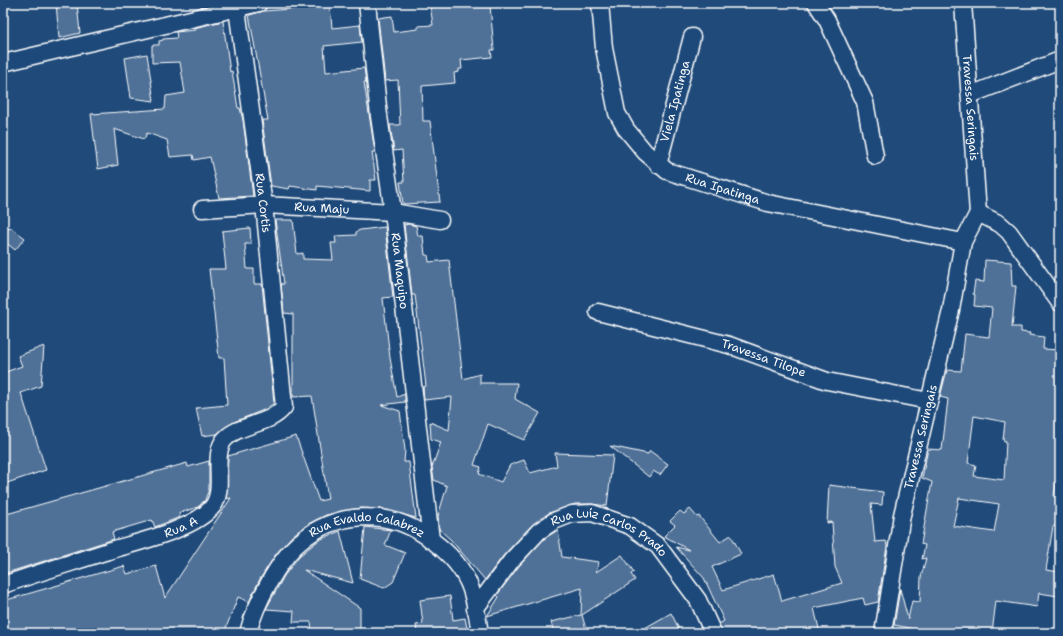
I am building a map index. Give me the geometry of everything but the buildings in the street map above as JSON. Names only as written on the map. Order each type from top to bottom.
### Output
[{"type":"street","points":[[3,63],[260,3]]},
{"type":"street","name":"Rua Maquipo","points":[[367,3],[379,116],[393,212],[431,540]]},
{"type":"street","name":"Rua Ipatinga","points":[[600,3],[604,48],[617,113],[626,129],[658,165],[667,171],[768,203],[964,242]]},
{"type":"street","points":[[816,3],[827,20],[865,102],[874,156]]},
{"type":"street","name":"Travessa Seringais","points":[[883,633],[902,515],[951,310],[964,242],[978,214],[964,3]]},
{"type":"street","name":"Rua Cortis","points":[[237,9],[264,205],[283,397]]},
{"type":"street","name":"Viela Ipatinga","points":[[658,165],[692,37]]},
{"type":"street","points":[[970,95],[1060,60]]},
{"type":"street","name":"Rua Maju","points":[[202,209],[264,205],[393,212],[440,220]]},
{"type":"street","points":[[978,214],[1000,224],[1009,232],[1060,303]]},
{"type":"street","name":"Travessa Tilope","points":[[598,312],[729,345],[827,381],[929,401]]},
{"type":"street","name":"Rua A","points":[[3,585],[175,530],[202,516],[216,503],[220,451],[224,440],[232,433],[274,416],[284,408],[283,397]]},
{"type":"street","name":"Rua Luíz Carlos Prado","points":[[475,609],[511,561],[539,531],[554,521],[572,514],[592,513],[630,526],[658,546],[698,600],[713,633]]},
{"type":"street","name":"Rua Evaldo Calabrez","points":[[248,633],[250,624],[268,584],[282,562],[300,541],[328,524],[350,517],[376,517],[414,528],[454,559],[468,581],[480,633]]}]
